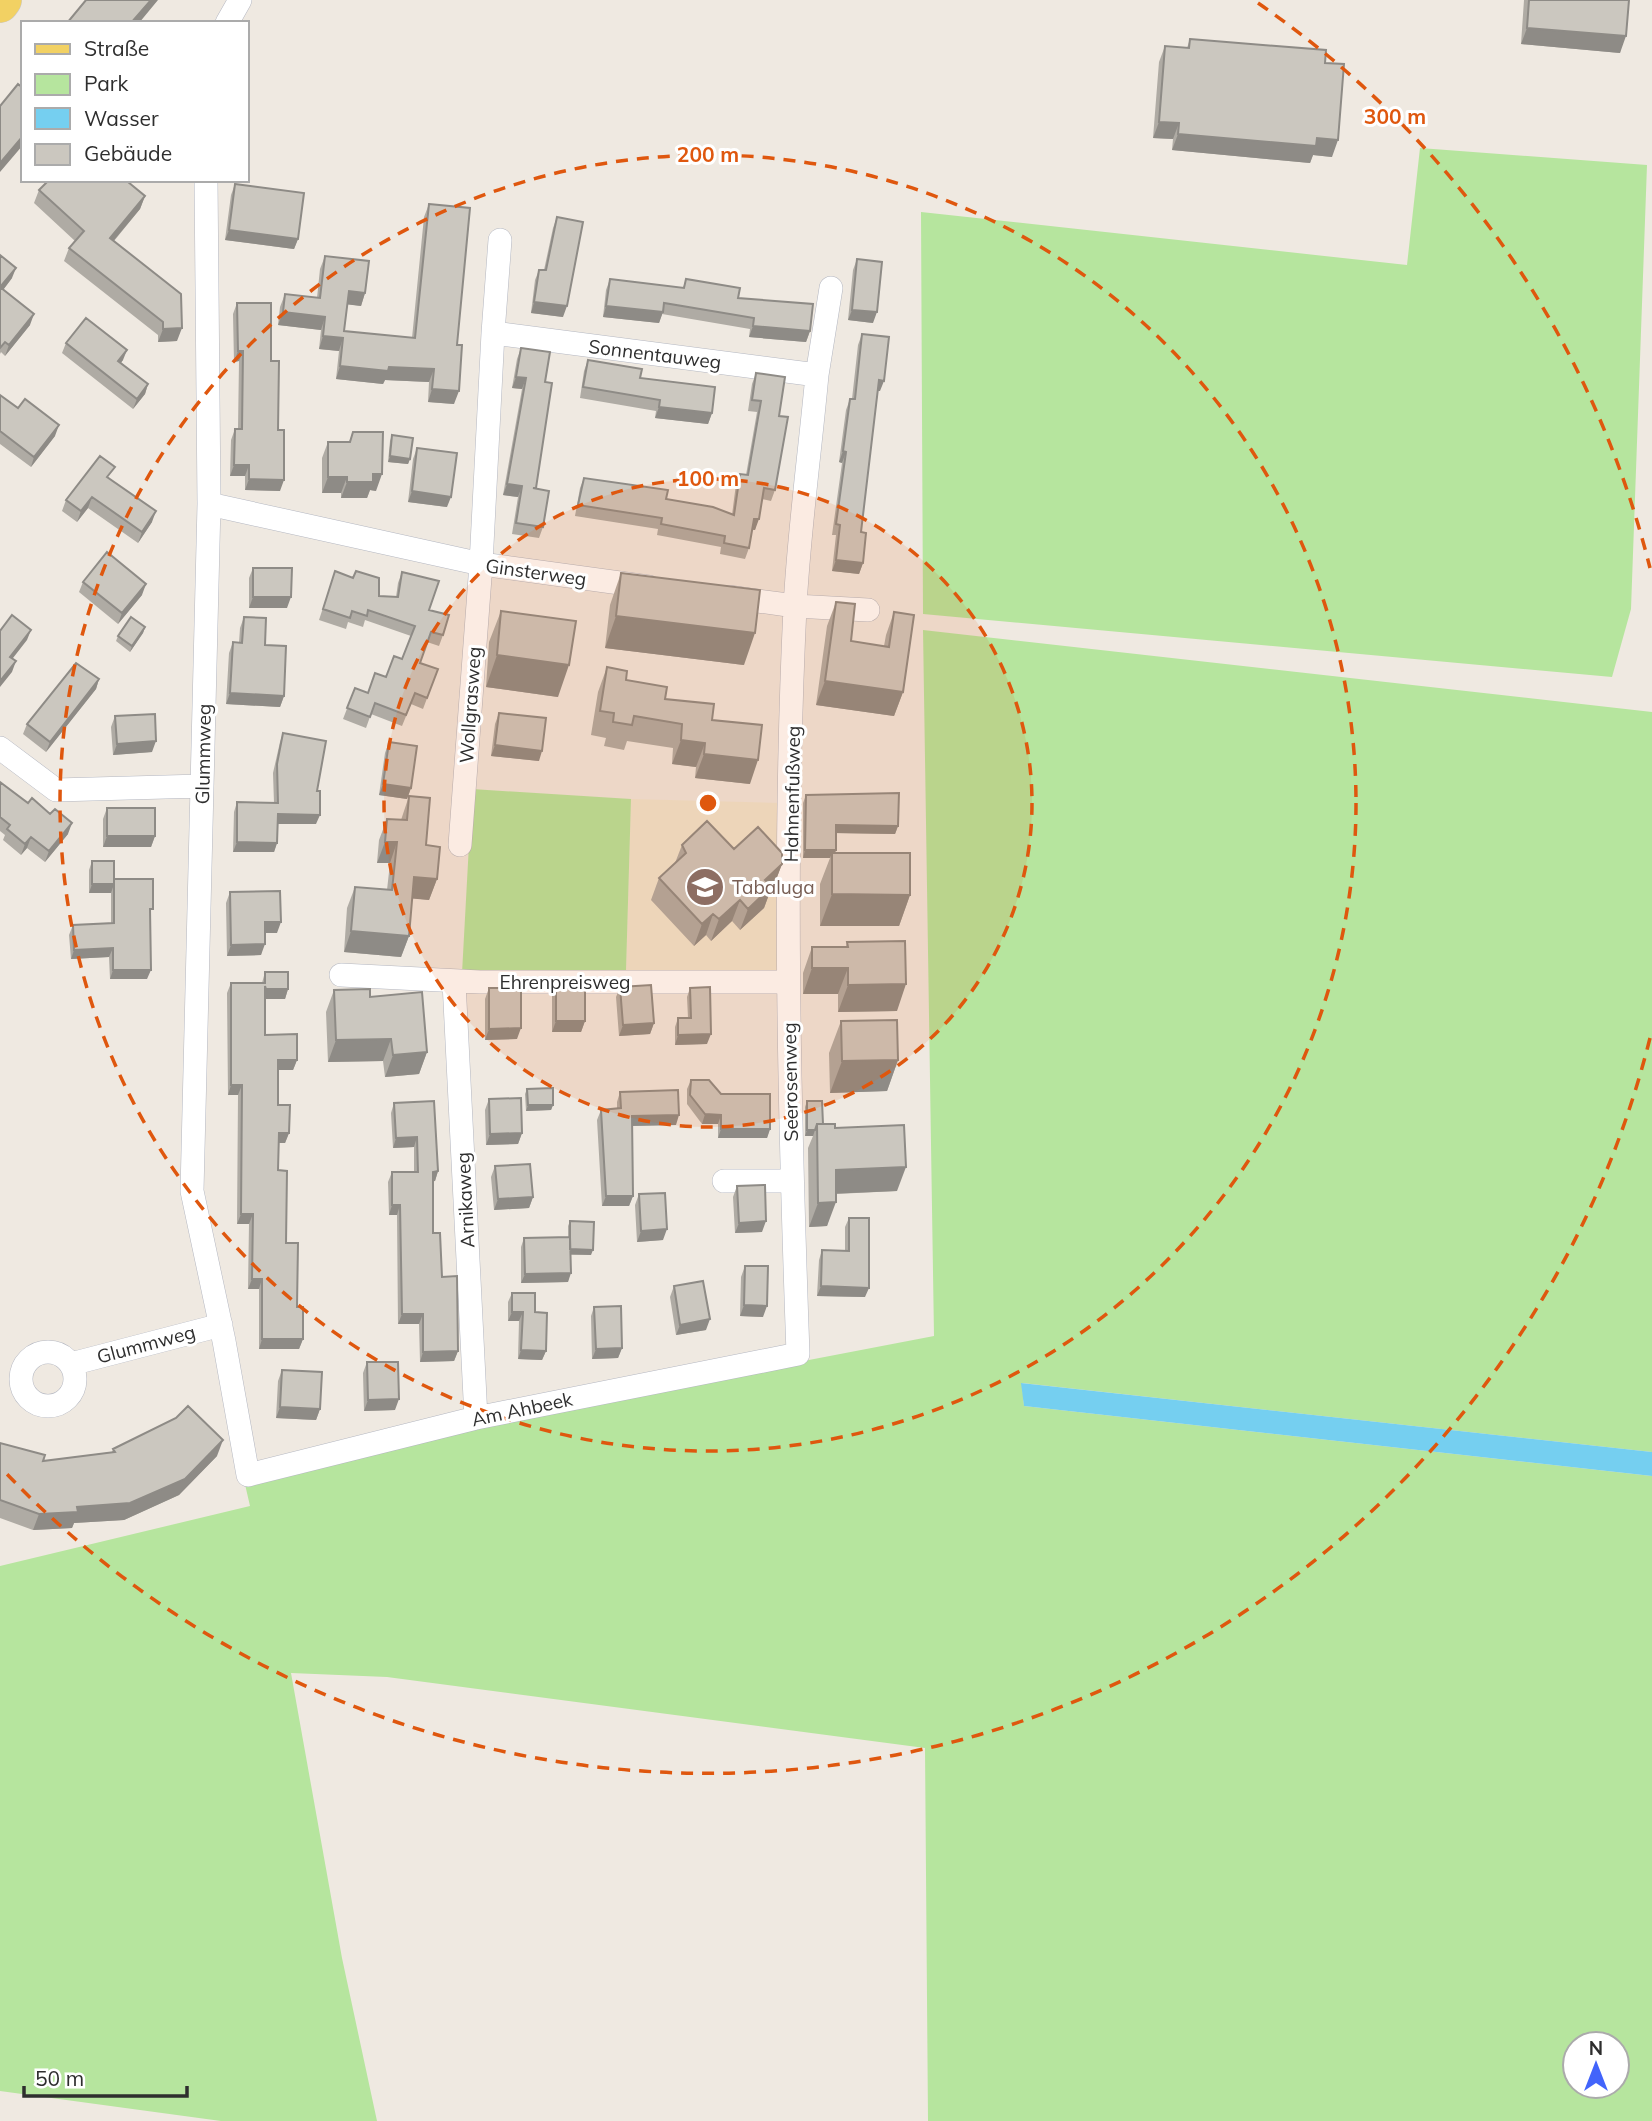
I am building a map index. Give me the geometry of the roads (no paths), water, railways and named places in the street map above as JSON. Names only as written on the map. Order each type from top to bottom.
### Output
[{"type":"street","points":[[228,21],[240,0]]},
{"type":"street","name":"Glummweg","points":[[206,182],[209,504],[191,1191],[248,1475]]},
{"type":"street","points":[[481,564],[500,240]]},
{"type":"street","points":[[795,606],[817,375],[831,288]]},
{"type":"street","name":"Sonnentauweg","points":[[493,333],[817,375]]},
{"type":"street","name":"Ginsterweg","points":[[209,504],[481,564],[672,590]]},
{"type":"street","name":"Wollgrasweg","points":[[460,845],[481,564]]},
{"type":"street","points":[[713,595],[795,606],[868,610]]},
{"type":"street","name":"Hahnenfußweg","points":[[788,982],[795,606]]},
{"type":"street","points":[[0,748],[55,790],[202,786]]},
{"type":"street","name":"Ehrenpreisweg","points":[[341,975],[453,982],[788,982]]},
{"type":"street","name":"Arnikaweg","points":[[453,982],[476,1418]]},
{"type":"street","name":"Seerosenweg","points":[[788,982],[798,1354]]},
{"type":"street","points":[[724,1181],[792,1181]]},
{"type":"street","name":"Glummweg","points":[[71,1364],[220,1325]]},
{"type":"street","name":"Am Ahbeek","points":[[248,1475],[476,1418],[798,1354]]},
{"type":"water","points":[[1021,1383],[1652,1452],[1652,1476],[1024,1406]]},
{"type":"place","name":"Tabaluga","points":[[705,887]]}]
